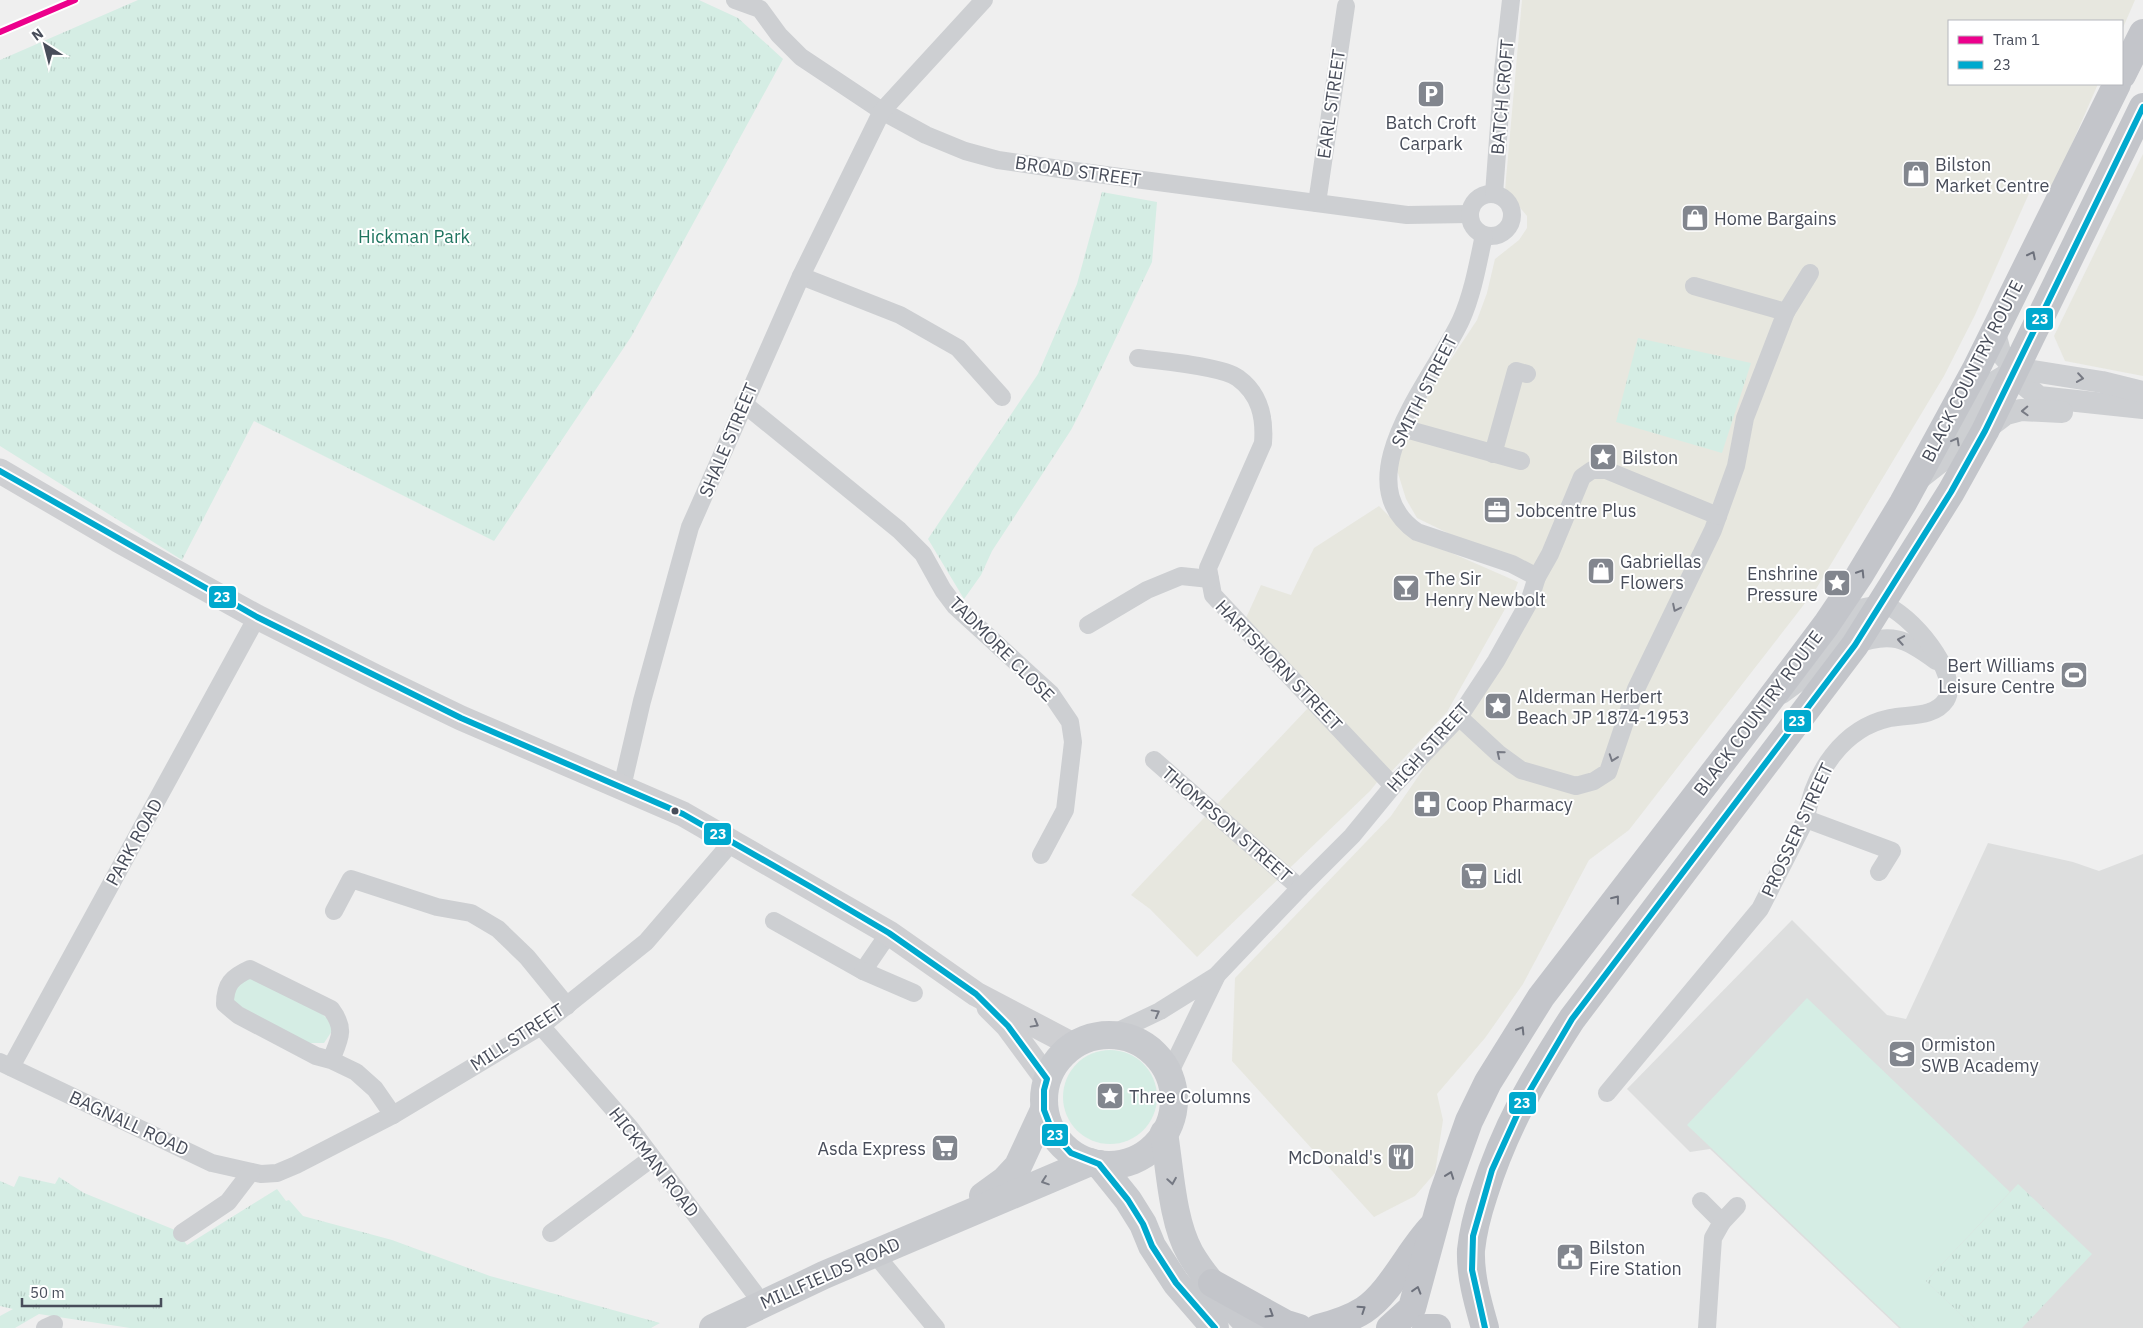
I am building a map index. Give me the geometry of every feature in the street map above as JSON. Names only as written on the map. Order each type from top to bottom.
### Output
[{"type":"highway","points":[[2123,73],[2143,32]]},
{"type":"highway","name":"BLACK COUNTRY ROUTE","points":[[1390,1328],[1412,1308],[1443,1194],[1469,1121],[1488,1082],[1536,1006],[1762,710],[1810,658],[1911,488],[1976,369],[1994,329],[2116,85]]},
{"type":"highway","name":"BLACK COUNTRY ROUTE","points":[[1485,1328],[1476,1295],[1471,1251],[1476,1222],[1495,1162],[1511,1121],[1530,1084],[1572,1019],[1855,645],[1882,605],[1951,492],[1985,431],[2014,368],[2041,320],[2143,107]]},
{"type":"highway","points":[[1318,1328],[1340,1322],[1365,1309],[1384,1290],[1419,1240],[1436,1222]]},
{"type":"highway","points":[[1212,1282],[1286,1324],[1299,1328]]},
{"type":"highway","points":[[1426,1328],[1437,1328]]},
{"type":"main road","points":[[0,471],[118,540],[257,617],[461,718],[683,814],[889,933],[976,994],[1073,1045]]},
{"type":"main road","points":[[976,994],[1008,1026],[1047,1079]]},
{"type":"main road","points":[[1112,1034],[1127,1037],[1144,1044],[1156,1055],[1168,1074],[1174,1102],[1171,1118],[1164,1133],[1153,1147],[1138,1158],[1118,1164],[1094,1163],[1071,1153],[1058,1140],[1048,1125],[1044,1110],[1044,1090],[1047,1079],[1056,1062],[1073,1045],[1093,1036],[1112,1034]]},
{"type":"main road","name":"MILLFIELDS ROAD","points":[[947,1222],[1006,1180],[1018,1166],[1044,1110]]},
{"type":"main road","points":[[1164,1133],[1179,1220],[1189,1252],[1248,1324],[1256,1328]]},
{"type":"main road","points":[[1094,1163],[1128,1200],[1143,1224],[1152,1246],[1176,1283],[1215,1328]]},
{"type":"main road","name":"MILLFIELDS ROAD","points":[[713,1328],[762,1303],[874,1253],[1094,1163]]},
{"type":"street","name":"BROAD STREET","points":[[734,0],[762,4],[779,36],[801,57],[882,111],[926,135],[965,151],[998,160],[1407,215],[1470,214]]},
{"type":"street","name":"SHALE STREET","points":[[622,787],[642,701],[690,526],[801,276],[882,111],[984,0]]},
{"type":"street","name":"BATCH CROFT","points":[[1494,194],[1503,71],[1511,0]]},
{"type":"street","name":"EARL STREET","points":[[1317,203],[1346,6]]},
{"type":"street","points":[[1494,194],[1501,196],[1510,205],[1512,219],[1507,230],[1502,233],[1484,235],[1474,227],[1470,214],[1472,207],[1481,196],[1494,194]]},
{"type":"street","name":"SMITH STREET","points":[[1484,235],[1472,291],[1462,318],[1402,428],[1388,471],[1390,498],[1403,520],[1417,532],[1512,564],[1537,577]]},
{"type":"street","points":[[1460,717],[1499,754],[1521,770],[1543,778],[1576,786],[1594,781],[1608,772],[1636,689],[1718,516],[1736,466],[1745,418],[1786,312],[1810,273]]},
{"type":"street","points":[[801,276],[900,315],[958,348],[1002,397]]},
{"type":"street","points":[[1694,286],[1786,312]]},
{"type":"street","points":[[1994,329],[2000,352],[2014,368],[2020,380],[2039,397],[2143,408]]},
{"type":"street","name":"HARTSHORN STREET","points":[[1138,358],[1223,372],[1237,377],[1261,406],[1265,422],[1263,443],[1208,568],[1213,595],[1393,786]]},
{"type":"street","points":[[1911,488],[1944,462],[1989,383],[2014,368],[2102,382],[2143,392]]},
{"type":"street","points":[[1493,454],[1516,371],[1527,374]]},
{"type":"street","name":"TADMORE CLOSE","points":[[743,403],[899,530],[923,554],[943,590],[955,606],[1051,694],[1070,722],[1073,742],[1065,810],[1041,855]]},
{"type":"street","points":[[1985,431],[2006,414],[2021,410],[2103,417],[2143,417]]},
{"type":"street","points":[[1402,428],[1521,461]]},
{"type":"street","name":"HIGH STREET","points":[[1112,1034],[1160,1011],[1216,976],[1352,836],[1393,786],[1460,717],[1496,661],[1529,602],[1537,577],[1550,554],[1582,477],[1592,470],[1606,470],[1718,516]]},
{"type":"street","points":[[1088,625],[1147,590],[1182,576],[1210,579]]},
{"type":"street","points":[[1810,658],[1854,610],[1882,605],[1897,611],[1929,641],[1940,664]]},
{"type":"street","name":"PARK ROAD","points":[[5,1065],[257,617]]},
{"type":"street","points":[[1810,658],[1824,661],[1855,645],[1876,640],[1901,639],[1910,642],[1940,664]]},
{"type":"street","name":"PROSSER STREET","points":[[1607,1093],[1760,909],[1806,819],[1812,792],[1826,764],[1855,733],[1889,718],[1925,714],[1940,706],[1949,692],[1946,673],[1940,664]]},
{"type":"street","name":"THOMPSON STREET","points":[[1154,760],[1300,888]]},
{"type":"street","points":[[1806,819],[1892,851],[1879,872]]},
{"type":"street","name":"MILL STREET","points":[[256,1173],[277,1173],[296,1165],[392,1115],[541,1026],[646,942],[732,842]]},
{"type":"street","points":[[334,911],[351,879],[437,907],[471,913],[498,929],[527,957],[567,1006]]},
{"type":"street","points":[[774,921],[863,971],[914,993]]},
{"type":"street","points":[[863,971],[889,933]]},
{"type":"street","points":[[331,1060],[341,1038],[340,1021],[331,1009],[250,969],[237,974],[225,990],[225,1004],[238,1015],[307,1051],[356,1072],[375,1089],[392,1115]]},
{"type":"street","name":"HIGH STREET","points":[[1168,1074],[1216,976]]},
{"type":"street","name":"HICKMAN ROAD","points":[[541,1026],[630,1128],[762,1303]]},
{"type":"street","name":"BAGNALL ROAD","points":[[5,1065],[212,1163],[256,1173]]},
{"type":"street","points":[[550,1233],[652,1158]]},
{"type":"street","points":[[182,1233],[228,1202],[256,1173]]},
{"type":"street","points":[[1701,1200],[1722,1222]]},
{"type":"street","points":[[1707,1328],[1713,1238],[1722,1222],[1737,1206]]},
{"type":"street","points":[[874,1253],[936,1328]]},
{"type":"shaded area","points":[[1522,0],[2135,0],[2123,28],[2123,20],[1948,20],[1948,85],[2098,85],[2050,194],[2031,189],[1975,315],[1944,376],[1816,589],[1629,830],[1589,860],[1523,984],[1485,1038],[1437,1094],[1443,1120],[1435,1173],[1415,1196],[1374,1217],[1232,1061],[1235,978],[1391,816],[1459,717],[1536,576],[1417,518],[1406,499],[1397,470],[1401,449],[1428,394],[1477,320],[1487,293],[1495,259],[1519,240],[1527,228],[1527,216],[1505,190]]},
{"type":"shaded area","points":[[2143,154],[2143,376],[2065,361],[2054,336]]},
{"type":"shaded area","points":[[1379,506],[1398,525],[1415,537],[1518,582],[1514,593],[1447,712],[1391,772],[1246,618],[1261,585],[1291,595],[1314,548]]},
{"type":"shaded area","points":[[1308,708],[1378,781],[1370,791],[1197,957],[1150,909],[1131,895]]},
{"type":"shaded area","name":"Ormiston SWB Academy","points":[[1988,843],[2073,862],[2099,871],[2143,854],[2143,1328],[1899,1328],[1710,1149],[1690,1152],[1627,1089],[1792,920],[1887,1015],[1906,1019]]},
{"type":"green space","name":"Hickman Park","points":[[138,0],[699,0],[738,18],[783,59],[631,337],[494,541],[254,421],[182,560],[0,446],[0,60]]},
{"type":"green space","points":[[1102,192],[1157,202],[1152,262],[1071,430],[992,551],[981,575],[964,599],[928,539],[1038,374],[1077,284]]},
{"type":"green space","points":[[1638,338],[1751,363],[1722,453],[1616,422]]},
{"type":"green space","points":[[250,977],[321,1013],[330,1021],[332,1031],[324,1043],[307,1043],[234,1003],[231,988]]},
{"type":"green space","points":[[1807,998],[2010,1192],[1926,1281],[1975,1328],[1901,1328],[1687,1125]]},
{"type":"green space","points":[[1110,1050],[1128,1053],[1143,1064],[1154,1079],[1157,1097],[1154,1115],[1143,1130],[1128,1141],[1110,1144],[1092,1141],[1077,1130],[1066,1115],[1063,1097],[1066,1079],[1077,1064],[1092,1053]]},
{"type":"green space","points":[[19,1176],[55,1184],[59,1177],[84,1193],[175,1230],[187,1245],[277,1189],[286,1201],[289,1200],[303,1216],[392,1240],[490,1276],[660,1323],[651,1328],[130,1328],[39,1314],[15,1328],[0,1328],[0,1316],[13,1309],[0,1306],[0,1181],[14,1187]]},
{"type":"green space","points":[[2018,1184],[2092,1254],[2022,1328],[1975,1328],[1926,1281]]},
{"type":"tram line","name":"1","points":[[0,32],[75,0]]},
{"type":"transit line","name":"23","points":[[1485,1328],[1472,1270],[1473,1236],[1492,1170],[1522,1104],[1572,1019],[1855,645],[1951,492],[1985,431],[2143,107]]},
{"type":"transit line","name":"23","points":[[0,471],[257,617],[461,718],[683,814],[889,933],[976,994],[1008,1026],[1047,1079],[1044,1090],[1044,1110],[1053,1133],[1071,1153],[1099,1164],[1128,1200],[1143,1224],[1152,1246],[1176,1283],[1215,1328]]},
{"type":"place","name":"Batch Croft Carpark","points":[[1431,94]]},
{"type":"place","name":"Bilston Market Centre","points":[[1916,174]]},
{"type":"place","name":"Home Bargains","points":[[1695,218]]},
{"type":"place","name":"Bilston","points":[[1603,457]]},
{"type":"place","name":"Jobcentre Plus","points":[[1497,510]]},
{"type":"place","name":"Gabriellas Flowers","points":[[1601,571]]},
{"type":"place","name":"Enshrine Pressure","points":[[1837,583]]},
{"type":"place","name":"The Sir Henry Newbolt","points":[[1406,588]]},
{"type":"place","name":"Bert Williams Leisure Centre","points":[[2074,675]]},
{"type":"place","name":"Alderman Herbert Beach JP 1874-1953","points":[[1498,706]]},
{"type":"place","name":"Coop Pharmacy","points":[[1427,804]]},
{"type":"place","name":"Lidl","points":[[1474,876]]},
{"type":"place","name":"Ormiston SWB Academy","points":[[1902,1054]]},
{"type":"place","name":"Three Columns","points":[[1110,1096]]},
{"type":"place","name":"Asda Express","points":[[945,1148]]},
{"type":"place","name":"McDonald's","points":[[1401,1157]]},
{"type":"place","name":"Bilston Fire Station","points":[[1570,1257]]}]
